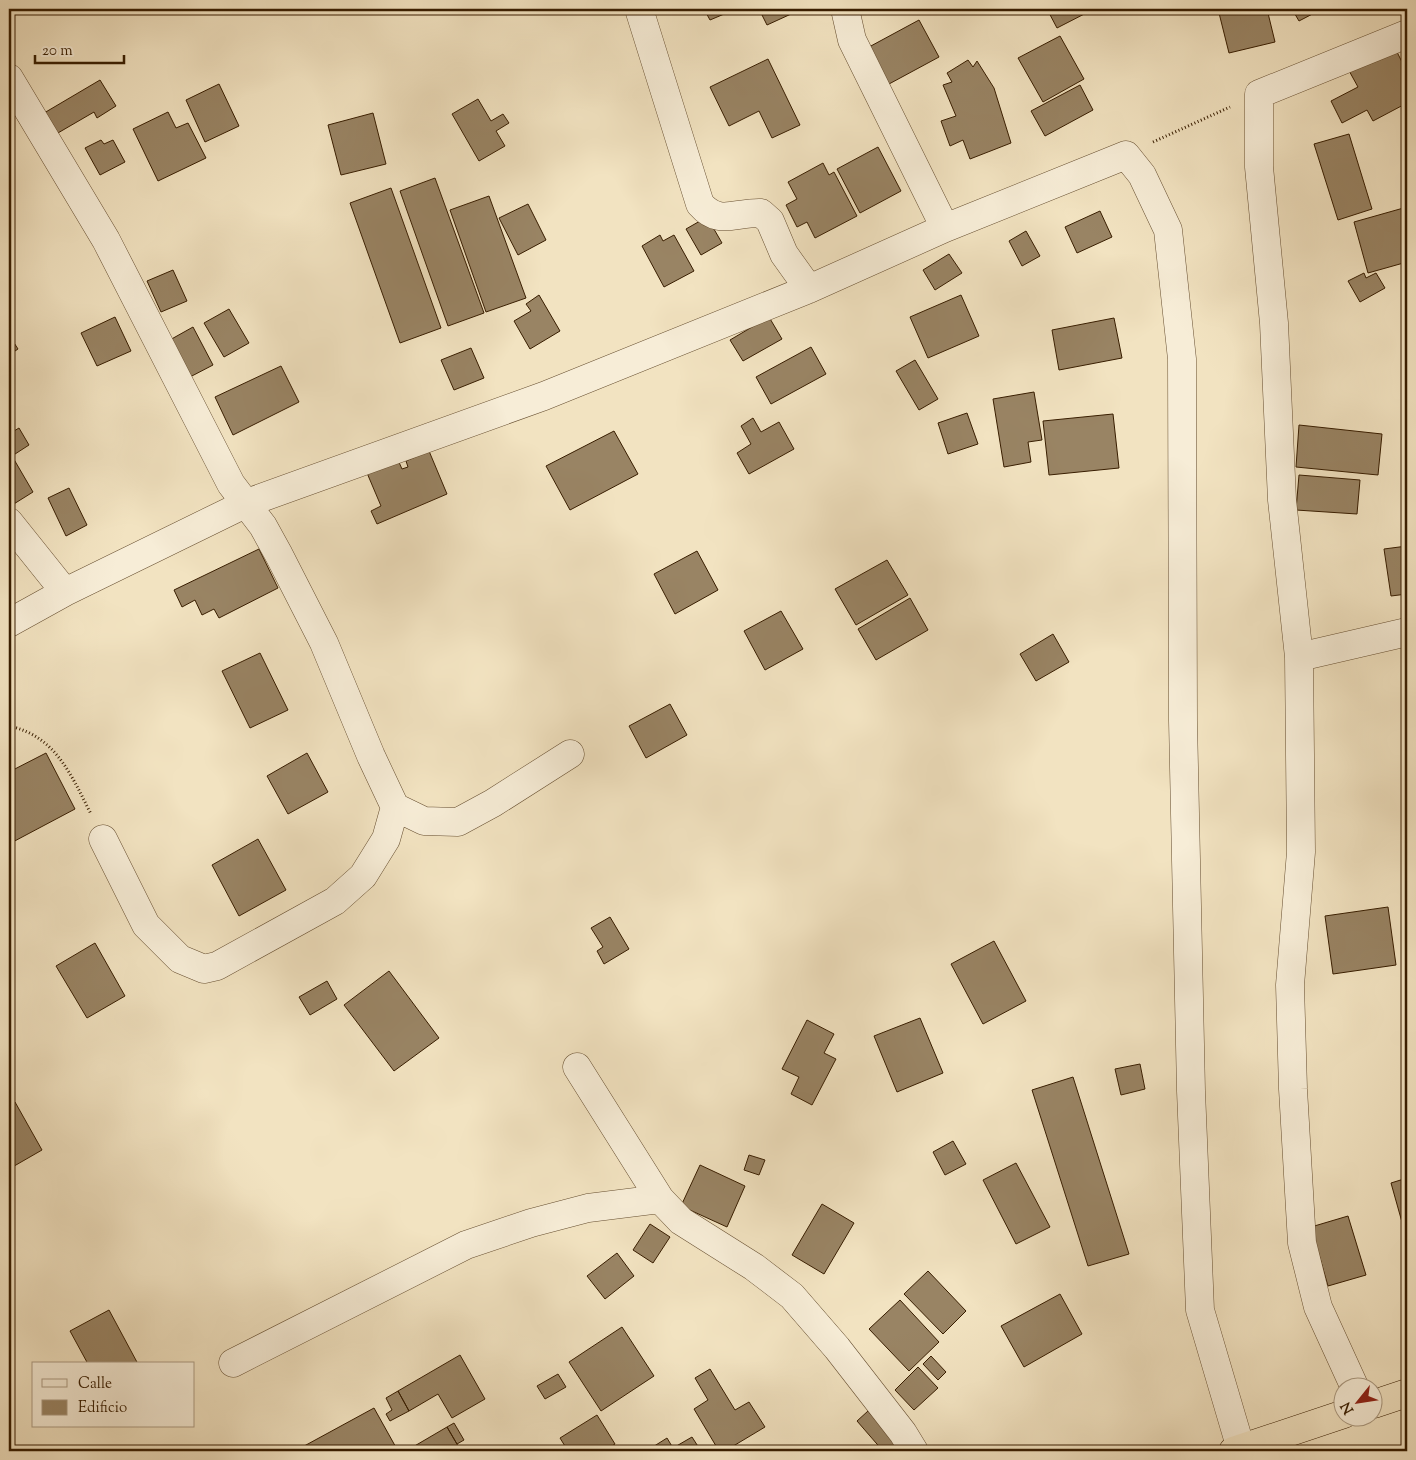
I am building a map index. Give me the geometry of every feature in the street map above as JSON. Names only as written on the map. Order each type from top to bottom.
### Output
[{"type":"highway","points":[[1384,1401],[1407,1393]]},
{"type":"highway","points":[[1237,1450],[1334,1417]]},
{"type":"street","points":[[639,9],[700,204],[709,214],[721,218],[745,212],[761,212],[770,222],[784,254],[809,290]]},
{"type":"street","points":[[845,9],[852,40],[945,228]]},
{"type":"street","points":[[1350,1378],[1318,1307],[1302,1243],[1293,1089],[1290,985],[1301,852],[1299,657],[1282,500],[1274,323],[1259,167],[1259,94],[1407,34]]},
{"type":"street","points":[[9,78],[106,240],[231,484],[248,504],[279,555],[324,643],[371,756],[396,807],[424,821],[458,822],[493,803],[570,754]]},
{"type":"street","points":[[9,623],[65,592],[248,504],[544,396],[809,290],[945,228],[1126,155],[1142,175],[1168,230],[1182,359],[1183,721],[1191,1091],[1200,1310],[1237,1450]]},
{"type":"street","points":[[9,522],[65,592]]},
{"type":"street","points":[[1299,657],[1407,632]]},
{"type":"street","points":[[104,839],[146,926],[180,959],[204,969],[217,966],[335,901],[363,876],[386,839],[396,807]]},
{"type":"street","points":[[578,1067],[660,1199],[682,1221],[754,1267],[792,1296],[837,1348],[903,1433],[914,1451]]},
{"type":"street","points":[[233,1363],[466,1245],[531,1223],[588,1208],[660,1199]]},
{"type":"path","points":[[1126,155],[1259,94]]},
{"type":"path","points":[[9,726],[23,729],[45,742],[66,765],[104,839]]},
{"type":"building","points":[[704,9],[736,9],[710,20]]},
{"type":"building","points":[[759,9],[802,9],[767,25]]},
{"type":"building","points":[[883,9],[895,9],[886,14]]},
{"type":"building","points":[[1047,9],[1094,9],[1057,28]]},
{"type":"building","points":[[1218,9],[1267,9],[1275,42],[1229,53]]},
{"type":"building","points":[[1292,9],[1322,9],[1299,21]]},
{"type":"building","points":[[919,20],[939,57],[889,84],[869,47]]},
{"type":"building","points":[[1388,34],[1407,72],[1407,103],[1373,121],[1367,110],[1342,123],[1331,101],[1358,87],[1342,58]]},
{"type":"building","points":[[1060,36],[1084,79],[1043,102],[1018,58]]},
{"type":"building","points":[[768,59],[800,125],[772,138],[759,111],[729,126],[710,87]]},
{"type":"building","points":[[968,60],[973,67],[977,61],[994,88],[1011,143],[970,159],[963,140],[950,146],[941,121],[956,116],[943,85],[952,82],[947,73]]},
{"type":"building","points":[[100,80],[116,106],[97,118],[94,112],[51,137],[39,116]]},
{"type":"building","points":[[219,84],[239,126],[205,142],[186,100]]},
{"type":"building","points":[[1080,85],[1093,110],[1045,136],[1031,111]]},
{"type":"building","points":[[478,99],[491,121],[503,114],[509,123],[496,131],[505,146],[479,161],[452,114]]},
{"type":"building","points":[[168,112],[176,128],[188,123],[206,158],[158,181],[133,129]]},
{"type":"building","points":[[373,113],[386,164],[341,175],[328,125]]},
{"type":"building","points":[[1349,134],[1372,209],[1338,220],[1314,144]]},
{"type":"building","points":[[101,140],[104,144],[113,140],[125,162],[100,175],[85,148]]},
{"type":"building","points":[[878,147],[901,191],[860,213],[837,169]]},
{"type":"building","points":[[823,163],[829,175],[834,172],[857,216],[815,238],[807,222],[797,227],[786,205],[797,199],[788,182]]},
{"type":"building","points":[[435,178],[484,313],[448,326],[400,191]]},
{"type":"building","points":[[391,188],[441,328],[400,343],[350,203]]},
{"type":"building","points":[[489,196],[526,298],[486,312],[450,210]]},
{"type":"building","points":[[528,204],[546,240],[518,255],[499,218]]},
{"type":"building","points":[[1407,207],[1407,262],[1368,273],[1354,222]]},
{"type":"building","points":[[1100,211],[1112,237],[1077,253],[1065,227]]},
{"type":"building","points":[[707,217],[722,243],[701,255],[686,229]]},
{"type":"building","points":[[1026,231],[1040,256],[1022,266],[1009,241]]},
{"type":"building","points":[[660,235],[663,241],[674,235],[694,271],[664,287],[642,246]]},
{"type":"building","points":[[949,254],[962,273],[935,290],[923,270]]},
{"type":"building","points":[[173,270],[187,301],[161,312],[147,281]]},
{"type":"building","points":[[1364,273],[1366,278],[1376,273],[1385,288],[1360,302],[1348,281]]},
{"type":"building","points":[[539,295],[560,331],[530,349],[514,321],[531,311],[526,304]]},
{"type":"building","points":[[961,295],[979,336],[928,358],[910,317]]},
{"type":"building","points":[[229,309],[249,343],[224,357],[204,323]]},
{"type":"building","points":[[115,317],[131,351],[97,366],[81,333]]},
{"type":"building","points":[[769,317],[782,339],[743,361],[730,340]]},
{"type":"building","points":[[1114,318],[1122,358],[1059,370],[1052,330]]},
{"type":"building","points":[[193,327],[213,365],[188,378],[168,341]]},
{"type":"building","points":[[9,335],[18,349],[9,355]]},
{"type":"building","points":[[811,347],[826,374],[771,404],[756,377]]},
{"type":"building","points":[[471,348],[484,378],[454,390],[441,360]]},
{"type":"building","points":[[915,360],[938,399],[919,410],[896,371]]},
{"type":"building","points":[[281,366],[299,402],[233,435],[215,397]]},
{"type":"building","points":[[1034,392],[1042,440],[1028,442],[1031,462],[1004,467],[993,399]]},
{"type":"building","points":[[967,413],[978,444],[948,454],[938,423]]},
{"type":"building","points":[[1113,414],[1119,468],[1049,475],[1043,421]]},
{"type":"building","points":[[753,418],[761,432],[779,422],[794,449],[749,474],[737,453],[751,444],[741,426]]},
{"type":"building","points":[[1299,425],[1382,434],[1378,475],[1296,467]]},
{"type":"building","points":[[19,428],[29,445],[12,456],[33,492],[9,507],[9,434]]},
{"type":"building","points":[[614,431],[638,474],[570,510],[546,466]]},
{"type":"building","points":[[429,451],[447,494],[377,524],[371,511],[381,506],[367,473],[398,460],[402,469],[408,467],[406,461]]},
{"type":"building","points":[[1299,475],[1360,480],[1357,514],[1296,510]]},
{"type":"building","points":[[69,488],[87,525],[66,536],[48,498]]},
{"type":"building","points":[[1407,546],[1407,594],[1391,596],[1384,549]]},
{"type":"building","points":[[259,549],[278,588],[219,618],[214,609],[202,615],[195,600],[182,607],[174,590]]},
{"type":"building","points":[[697,551],[718,590],[675,614],[654,574]]},
{"type":"building","points":[[887,560],[908,595],[856,625],[835,589]]},
{"type":"building","points":[[910,598],[928,630],[876,660],[858,629]]},
{"type":"building","points":[[781,611],[803,649],[765,670],[744,631]]},
{"type":"building","points":[[1053,634],[1069,662],[1036,681],[1020,654]]},
{"type":"building","points":[[260,653],[288,710],[250,728],[222,671]]},
{"type":"building","points":[[670,704],[687,735],[646,758],[629,726]]},
{"type":"building","points":[[46,753],[75,809],[9,844],[9,772]]},
{"type":"building","points":[[307,753],[328,792],[288,814],[267,776]]},
{"type":"building","points":[[258,839],[286,890],[239,916],[212,865]]},
{"type":"building","points":[[1388,907],[1396,965],[1333,974],[1325,916]]},
{"type":"building","points":[[610,917],[629,949],[604,964],[597,951],[603,947],[591,928]]},
{"type":"building","points":[[994,941],[1026,1001],[983,1024],[951,964]]},
{"type":"building","points":[[95,943],[125,996],[87,1018],[56,966]]},
{"type":"building","points":[[389,971],[439,1038],[394,1071],[344,1005]]},
{"type":"building","points":[[327,981],[337,999],[310,1015],[299,997]]},
{"type":"building","points":[[920,1018],[943,1073],[897,1092],[874,1036]]},
{"type":"building","points":[[807,1020],[834,1034],[824,1053],[836,1059],[812,1105],[791,1094],[799,1077],[782,1069]]},
{"type":"building","points":[[1140,1064],[1145,1089],[1121,1095],[1115,1069]]},
{"type":"building","points":[[1073,1077],[1129,1254],[1088,1266],[1032,1090]]},
{"type":"building","points":[[15,1102],[42,1150],[9,1169],[9,1106]]},
{"type":"building","points":[[953,1141],[966,1164],[945,1175],[933,1152]]},
{"type":"building","points":[[749,1155],[765,1160],[759,1175],[744,1170]]},
{"type":"building","points":[[1016,1163],[1050,1227],[1016,1244],[983,1180]]},
{"type":"building","points":[[700,1165],[745,1186],[727,1227],[681,1206]]},
{"type":"building","points":[[1407,1178],[1407,1240],[1391,1183]]},
{"type":"building","points":[[822,1204],[854,1223],[824,1274],[792,1255]]},
{"type":"building","points":[[1348,1216],[1366,1275],[1328,1286],[1311,1227]]},
{"type":"building","points":[[650,1224],[670,1237],[653,1263],[633,1250]]},
{"type":"building","points":[[617,1253],[634,1276],[605,1299],[587,1276]]},
{"type":"building","points":[[928,1271],[966,1311],[943,1334],[904,1294]]},
{"type":"building","points":[[1060,1294],[1082,1334],[1024,1367],[1001,1326]]},
{"type":"building","points":[[900,1300],[939,1342],[909,1371],[869,1329]]},
{"type":"building","points":[[109,1310],[137,1362],[87,1362],[70,1331]]},
{"type":"building","points":[[622,1327],[654,1376],[601,1411],[569,1362]]},
{"type":"building","points":[[460,1355],[485,1399],[452,1418],[438,1394],[409,1411],[398,1391]]},
{"type":"building","points":[[931,1356],[946,1372],[938,1380],[923,1364]]},
{"type":"building","points":[[918,1367],[938,1388],[914,1410],[895,1390]]},
{"type":"building","points":[[710,1369],[735,1410],[749,1402],[765,1427],[725,1451],[719,1451],[694,1409],[708,1400],[695,1378]]},
{"type":"building","points":[[558,1374],[566,1387],[545,1399],[537,1386]]},
{"type":"building","points":[[398,1391],[409,1411],[390,1421],[386,1414],[392,1410],[386,1398]]},
{"type":"building","points":[[374,1408],[398,1451],[295,1451]]},
{"type":"building","points":[[868,1411],[898,1446],[892,1451],[883,1451],[857,1421]]},
{"type":"building","points":[[597,1415],[615,1444],[604,1451],[568,1451],[560,1438]]},
{"type":"building","points":[[454,1423],[464,1440],[457,1444],[447,1427]]},
{"type":"building","points":[[447,1427],[461,1451],[406,1451]]},
{"type":"building","points":[[692,1437],[701,1451],[648,1450],[667,1438],[673,1448]]}]
